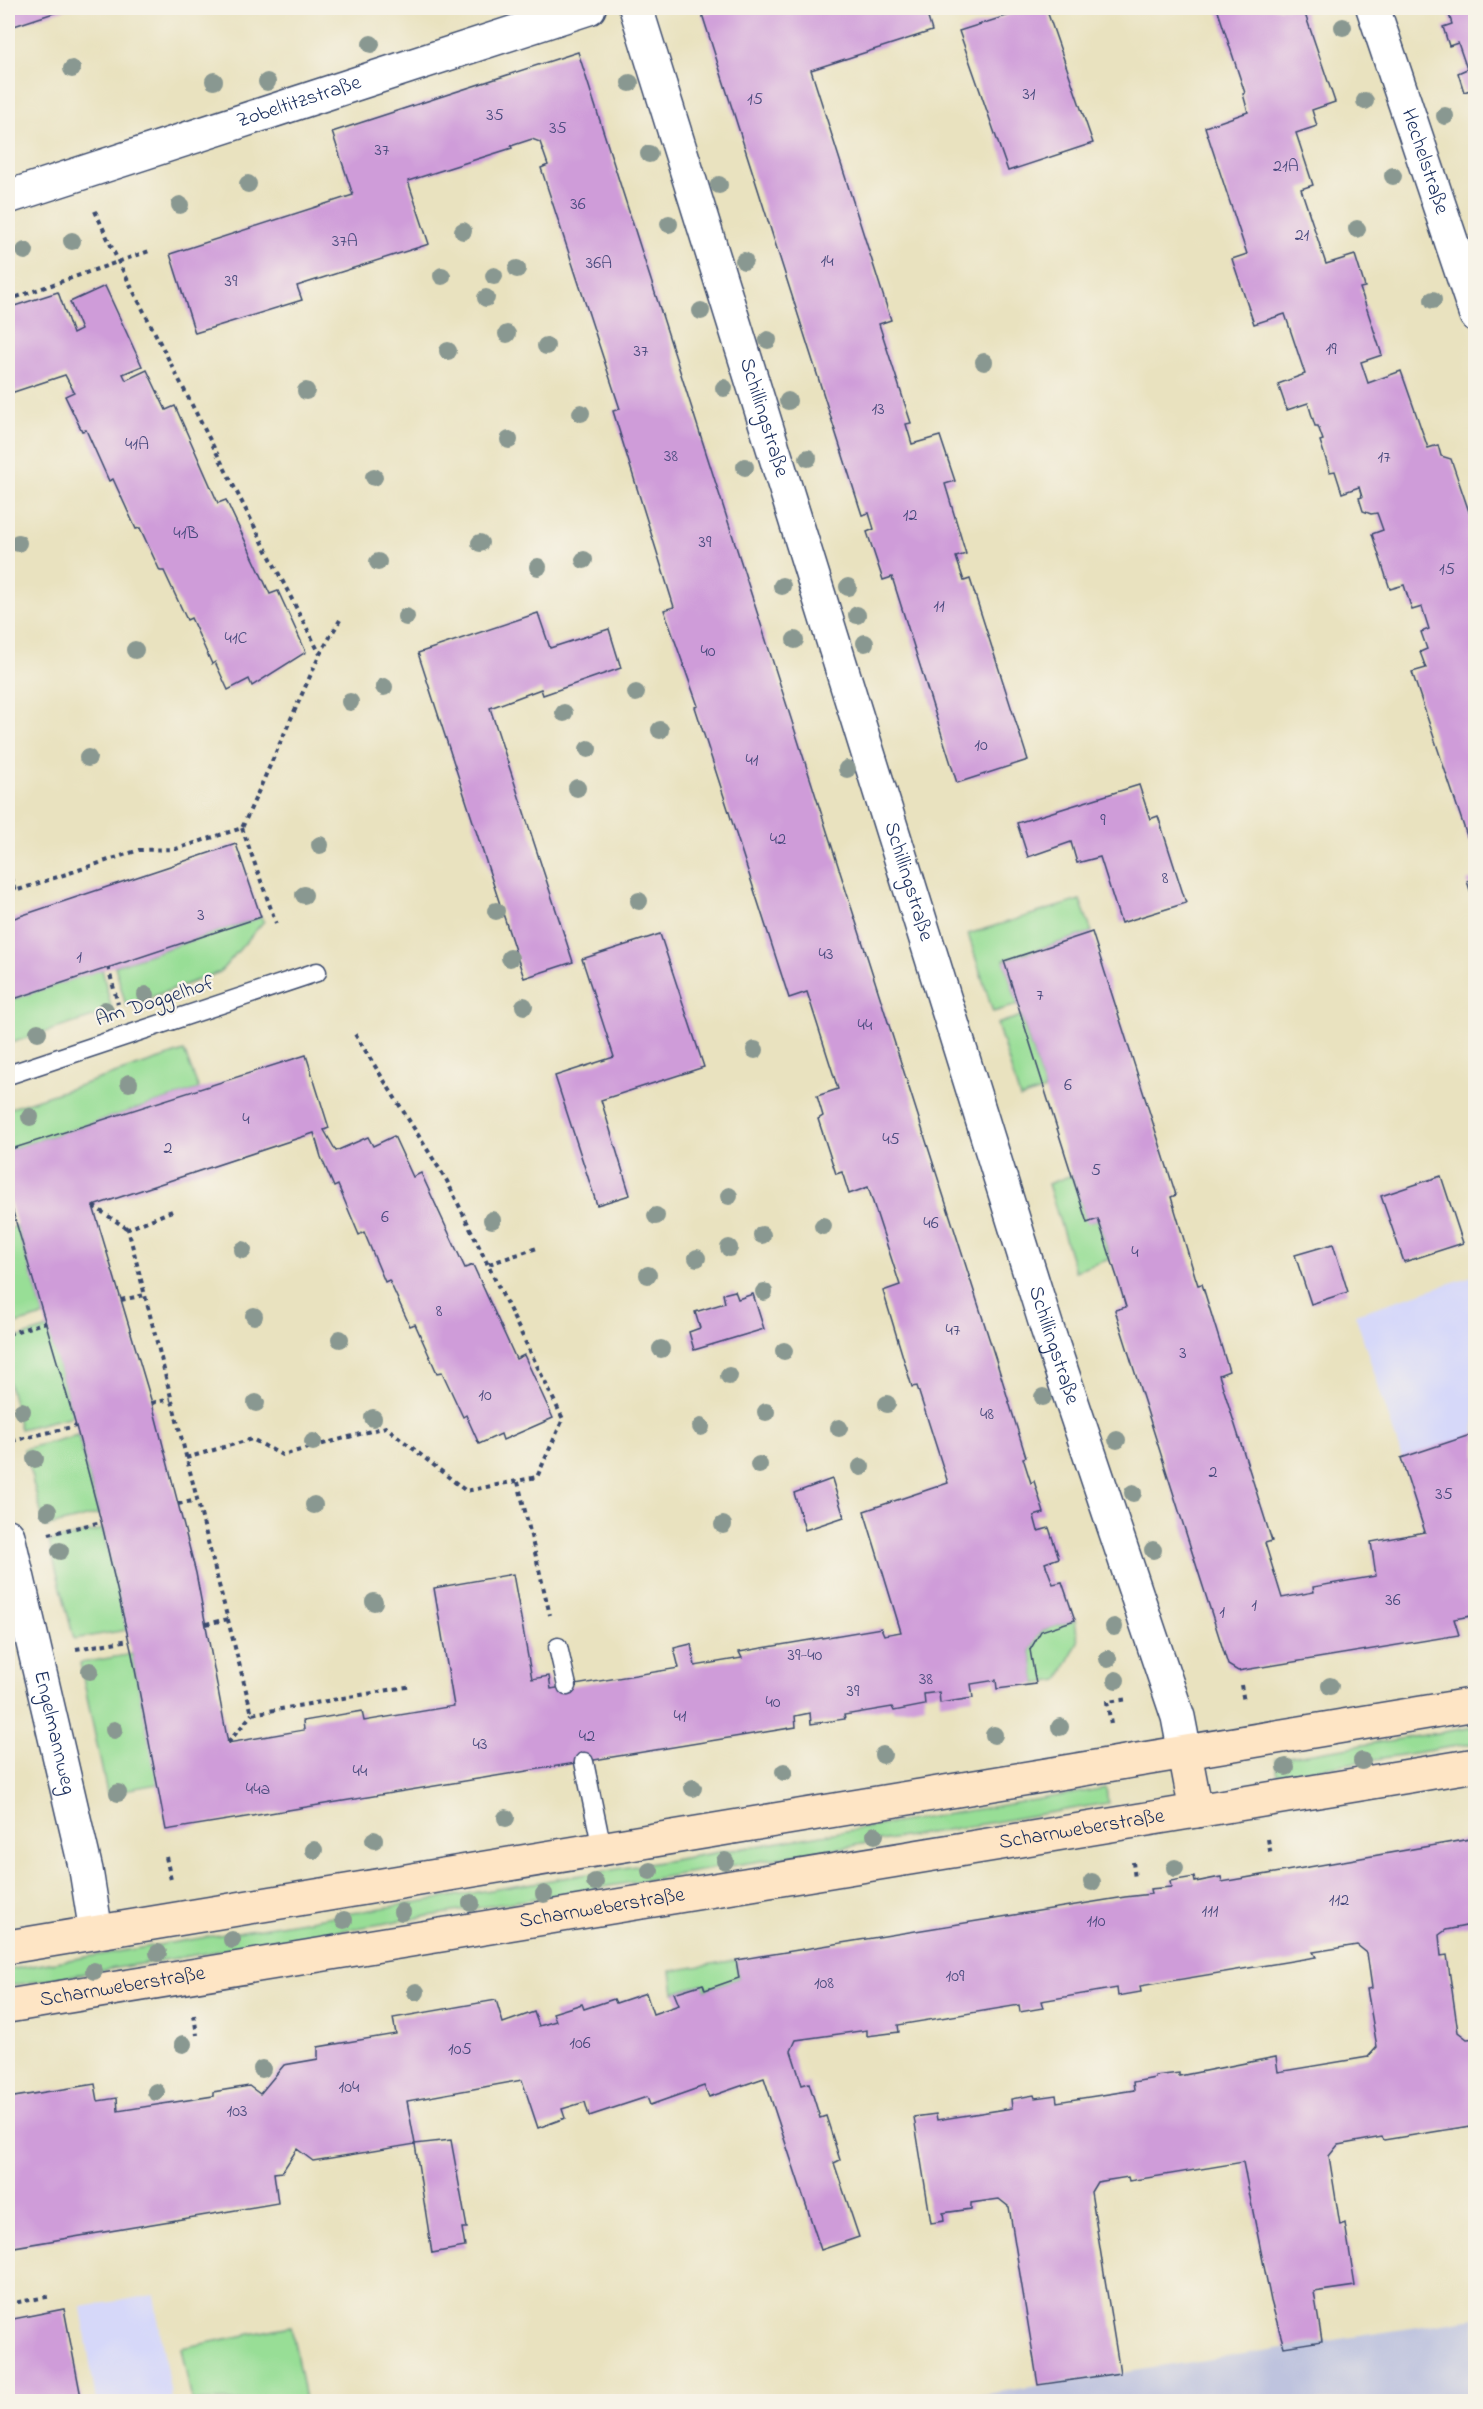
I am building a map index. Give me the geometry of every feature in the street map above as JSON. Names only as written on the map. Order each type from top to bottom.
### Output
[{"type":"main road","points":[[8,1947],[1476,1704]]},
{"type":"main road","points":[[1185,1753],[1196,1811]]},
{"type":"main road","name":"Scharnweberstraße","points":[[8,2006],[1476,1765]]},
{"type":"street","name":"Zobeltitzstraße","points":[[8,197],[589,8]]},
{"type":"street","name":"Schillingstraße","points":[[636,8],[1047,1328],[1178,1717],[1185,1753]]},
{"type":"street","name":"Hechelstraße","points":[[1373,8],[1476,315]]},
{"type":"street","name":"Engelmannweg","points":[[23,1537],[96,1932]]},
{"type":"lane","name":"Am Doggelhof","points":[[8,1075],[317,972]]},
{"type":"lane","points":[[558,1647],[567,1686]]},
{"type":"lane","points":[[584,1762],[602,1849]]},
{"type":"path","points":[[92,203],[119,263],[320,654]]},
{"type":"path","points":[[8,300],[152,250]]},
{"type":"path","points":[[276,923],[242,828],[320,654],[340,620]]},
{"type":"path","points":[[8,869],[15,891],[139,850],[176,849],[242,828]]},
{"type":"path","points":[[108,967],[121,1014]]},
{"type":"path","points":[[186,1458],[252,1438],[282,1455],[386,1427],[466,1491],[537,1477],[563,1419],[447,1181],[353,1031]]},
{"type":"path","points":[[93,1206],[128,1229],[252,1714]]},
{"type":"path","points":[[128,1229],[172,1211]]},
{"type":"path","points":[[8,1220],[15,1217]]},
{"type":"path","points":[[489,1264],[537,1248]]},
{"type":"path","points":[[121,1300],[145,1295]]},
{"type":"path","points":[[8,1334],[46,1322]]},
{"type":"path","points":[[152,1403],[171,1399]]},
{"type":"path","points":[[12,1441],[76,1426]]},
{"type":"path","points":[[518,1482],[558,1647]]},
{"type":"path","points":[[178,1504],[197,1500]]},
{"type":"path","points":[[23,1537],[101,1522]]},
{"type":"path","points":[[206,1624],[228,1619]]},
{"type":"path","points":[[66,1651],[129,1640]]},
{"type":"path","points":[[228,1743],[252,1714],[412,1686]]},
{"type":"path","points":[[8,2304],[52,2296]]},
{"type":"shaded area","points":[[1475,1275],[1475,1615],[1454,1619],[1355,1314]]},
{"type":"shaded area","points":[[154,2295],[172,2401],[96,2401],[81,2307]]},
{"type":"shaded area","points":[[1475,2318],[1475,2401],[934,2402],[1192,2362]]},
{"type":"green space","points":[[1080,900],[1092,932],[1004,960],[1018,1005],[993,1012],[968,934]]},
{"type":"green space","points":[[261,917],[264,921],[220,972],[126,1006],[115,966]]},
{"type":"green space","points":[[102,969],[112,1011],[8,1044],[8,1001]]},
{"type":"green space","points":[[1021,1016],[1045,1090],[1020,1098],[997,1024]]},
{"type":"green space","points":[[184,1051],[199,1089],[8,1150],[8,1109]]},
{"type":"green space","points":[[1072,1175],[1087,1222],[1098,1219],[1110,1259],[1075,1271],[1048,1184]]},
{"type":"green space","points":[[17,1226],[44,1316],[8,1326],[8,1229]]},
{"type":"green space","points":[[48,1328],[73,1416],[20,1429],[8,1379],[8,1341]]},
{"type":"green space","points":[[78,1435],[99,1514],[45,1527],[24,1449]]},
{"type":"green space","points":[[103,1529],[127,1630],[74,1639],[49,1542]]},
{"type":"green space","points":[[1075,1620],[1078,1642],[1059,1680],[1036,1684],[1030,1650],[1041,1631]]},
{"type":"green space","points":[[132,1654],[158,1784],[107,1793],[80,1663]]},
{"type":"green space","points":[[1475,1727],[1475,1743],[1278,1775],[1275,1759]]},
{"type":"green space","points":[[1106,1788],[1108,1803],[8,1986],[8,1970]]},
{"type":"green space","points":[[736,1960],[739,1978],[705,1990],[702,1984],[674,1993],[671,1971]]},
{"type":"green space","points":[[291,2326],[305,2399],[293,2402],[192,2401],[181,2348]]},
{"type":"building","points":[[8,8],[69,8],[8,28]]},
{"type":"building","points":[[723,8],[925,8],[932,31],[811,70],[891,320],[879,324],[911,423],[906,424],[912,444],[940,436],[955,481],[945,484],[966,554],[956,557],[964,581],[970,579],[1028,760],[957,783],[892,577],[883,580],[867,532],[874,529],[869,513],[862,515],[702,14]]},
{"type":"building","points":[[1031,8],[1046,8],[1093,143],[1008,171],[959,31]]},
{"type":"building","points":[[1217,8],[1303,8],[1335,102],[1312,110],[1317,126],[1296,133],[1313,185],[1301,189],[1326,264],[1355,255],[1365,287],[1360,288],[1382,355],[1361,362],[1368,383],[1401,371],[1428,448],[1438,445],[1441,456],[1451,459],[1476,532],[1476,841],[1469,842],[1412,672],[1426,668],[1420,652],[1427,649],[1421,632],[1429,629],[1422,607],[1412,610],[1404,585],[1390,589],[1372,534],[1383,530],[1377,513],[1371,514],[1363,511],[1359,498],[1362,497],[1359,487],[1342,493],[1335,471],[1330,472],[1320,441],[1323,440],[1318,426],[1315,426],[1308,403],[1287,410],[1278,384],[1305,374],[1285,314],[1254,324],[1232,259],[1247,254],[1205,127],[1248,112],[1243,94],[1245,93]]},
{"type":"building","points":[[1447,8],[1476,8],[1476,94],[1473,89],[1464,92],[1458,73],[1467,69],[1458,43],[1449,46],[1443,27],[1452,24]]},
{"type":"building","points":[[578,52],[996,1360],[1026,1457],[1023,1458],[1031,1483],[1034,1481],[1044,1513],[1034,1516],[1038,1531],[1049,1528],[1059,1558],[1045,1563],[1053,1584],[1062,1582],[1075,1620],[1041,1631],[1030,1650],[1036,1684],[997,1689],[996,1680],[971,1684],[973,1698],[940,1703],[939,1692],[924,1694],[925,1705],[894,1711],[892,1707],[844,1715],[845,1719],[811,1724],[810,1713],[795,1716],[796,1727],[166,1830],[132,1654],[103,1529],[76,1426],[8,1195],[8,1150],[306,1055],[329,1128],[324,1130],[336,1151],[368,1137],[373,1146],[394,1136],[413,1177],[421,1173],[465,1268],[473,1265],[516,1359],[524,1355],[553,1418],[503,1440],[501,1434],[479,1444],[466,1415],[463,1417],[442,1372],[437,1373],[415,1324],[410,1326],[389,1280],[385,1282],[364,1232],[359,1235],[338,1185],[334,1187],[314,1133],[93,1206],[152,1403],[196,1573],[228,1743],[304,1730],[303,1721],[362,1711],[364,1721],[454,1706],[434,1588],[513,1574],[532,1679],[549,1676],[551,1689],[679,1668],[674,1648],[691,1644],[695,1666],[742,1658],[739,1652],[881,1628],[884,1635],[901,1632],[864,1511],[948,1483],[917,1386],[912,1387],[883,1291],[900,1285],[868,1187],[849,1194],[842,1172],[836,1174],[818,1119],[823,1116],[817,1096],[838,1089],[807,992],[789,998],[695,707],[698,706],[664,610],[674,607],[613,411],[620,409],[541,168],[548,165],[540,142],[532,139],[511,146],[512,148],[408,181],[429,244],[297,286],[302,300],[195,333],[170,254],[353,195],[332,132]]},
{"type":"building","points":[[105,286],[142,366],[123,374],[126,380],[147,370],[166,410],[175,406],[218,503],[226,500],[270,594],[278,591],[306,652],[252,686],[249,679],[228,690],[215,662],[212,664],[191,618],[187,620],[164,571],[160,571],[140,528],[136,529],[113,479],[109,481],[86,430],[82,431],[65,396],[74,392],[65,375],[8,394],[8,308],[58,292],[73,334],[81,330],[70,302]]},
{"type":"building","points":[[538,613],[550,648],[609,629],[621,668],[543,695],[541,689],[490,708],[573,962],[524,978],[418,653]]},
{"type":"building","points":[[1139,785],[1150,819],[1158,816],[1186,903],[1121,923],[1100,857],[1077,863],[1071,842],[1028,857],[1017,823]]},
{"type":"building","points":[[236,844],[261,917],[8,1001],[8,920]]},
{"type":"building","points":[[1476,878],[1476,904],[1475,905],[1467,881]]},
{"type":"building","points":[[1092,932],[1176,1195],[1171,1197],[1195,1276],[1198,1285],[1202,1284],[1229,1371],[1219,1375],[1272,1541],[1265,1543],[1282,1598],[1314,1592],[1313,1587],[1376,1576],[1371,1542],[1425,1532],[1401,1458],[1476,1433],[1476,1615],[1454,1619],[1459,1635],[1238,1671],[1228,1665],[1115,1310],[1126,1307],[1117,1277],[1098,1219],[1087,1223],[1004,961]]},
{"type":"building","points":[[660,934],[704,1067],[601,1100],[630,1195],[597,1205],[555,1076],[614,1057],[582,959]]},
{"type":"building","points":[[1441,1176],[1463,1243],[1404,1262],[1381,1196]]},
{"type":"building","points":[[1333,1244],[1348,1292],[1311,1304],[1295,1255]]},
{"type":"building","points":[[735,1291],[738,1299],[753,1294],[764,1329],[694,1350],[689,1332],[700,1328],[695,1312],[725,1303],[723,1294]]},
{"type":"building","points":[[832,1479],[844,1517],[805,1530],[794,1493]]},
{"type":"building","points":[[1476,1838],[1476,1928],[1472,1929],[1471,1925],[1446,1930],[1439,1935],[1441,1956],[1447,1955],[1458,2032],[1467,2039],[1476,2038],[1476,2125],[1338,2145],[1329,2156],[1340,2225],[1345,2223],[1355,2286],[1314,2292],[1322,2341],[1284,2347],[1271,2301],[1243,2162],[1129,2181],[1128,2177],[1097,2182],[1091,2192],[1120,2373],[1038,2385],[1009,2207],[999,2199],[971,2203],[971,2209],[943,2213],[944,2221],[931,2223],[914,2117],[936,2114],[937,2120],[1012,2108],[1011,2099],[1034,2095],[1035,2098],[1056,2095],[1057,2102],[1134,2090],[1133,2082],[1155,2078],[1155,2076],[1179,2073],[1179,2076],[1276,2057],[1278,2072],[1368,2057],[1377,2047],[1367,1989],[1372,1988],[1367,1953],[1357,1945],[1313,1952],[1316,1957],[1140,1986],[1141,1992],[1118,1996],[1117,1988],[1041,2001],[1043,2008],[1020,2012],[1019,2005],[898,2025],[899,2032],[867,2036],[867,2030],[796,2040],[791,2051],[802,2085],[809,2083],[820,2118],[826,2116],[840,2160],[834,2163],[859,2237],[821,2250],[764,2078],[709,2097],[704,2086],[650,2105],[647,2097],[589,2116],[585,2102],[562,2109],[565,2118],[538,2128],[522,2080],[407,2101],[415,2144],[313,2161],[297,2149],[282,2172],[274,2173],[278,2203],[8,2248],[8,2098],[95,2084],[98,2101],[117,2098],[118,2111],[213,2096],[213,2092],[249,2086],[260,2094],[284,2065],[318,2059],[318,2047],[396,2034],[393,2018],[496,2000],[503,2023],[534,2012],[539,2026],[556,2021],[553,2013],[582,2004],[584,2009],[614,1999],[616,2003],[646,1993],[653,2014],[679,2005],[674,1993],[703,1984],[705,1990],[739,1978],[736,1960],[1151,1894],[1150,1889],[1171,1887],[1170,1881],[1194,1877],[1195,1882],[1221,1877],[1222,1882]]},
{"type":"building","points":[[451,2140],[467,2228],[462,2228],[465,2247],[432,2253],[415,2144]]},
{"type":"building","points":[[64,2309],[82,2402],[8,2402],[8,2320]]}]
